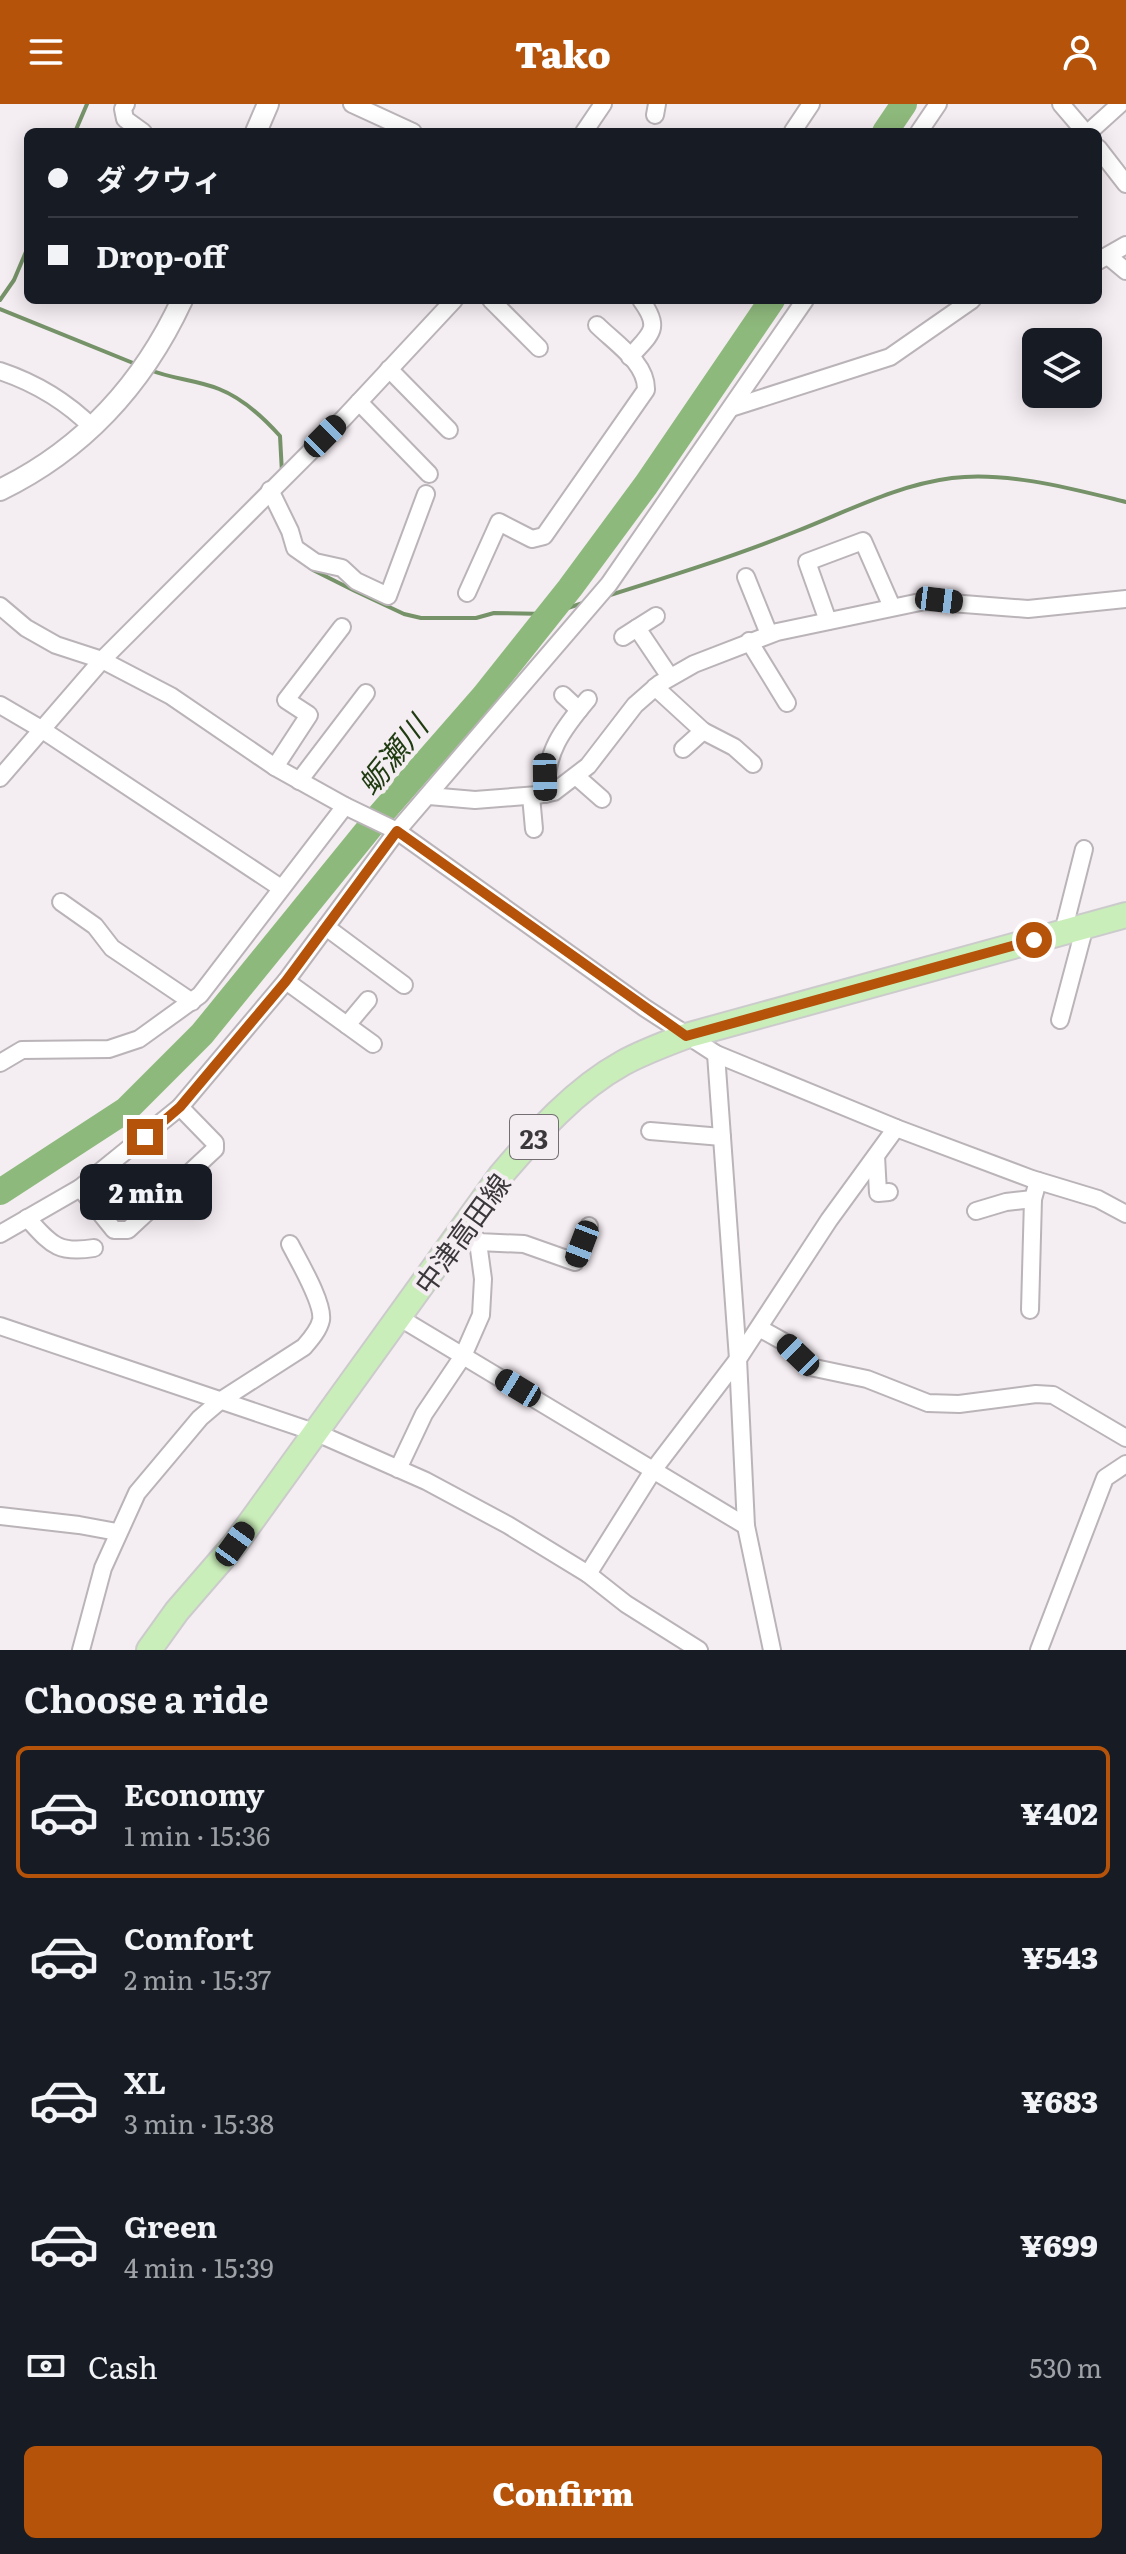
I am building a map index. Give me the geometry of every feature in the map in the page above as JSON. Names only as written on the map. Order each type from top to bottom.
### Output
[{"type":"main road","name":"中津高田線","points":[[149,1650],[177,1611],[235,1544],[400,1318],[473,1232],[529,1142],[572,1099],[622,1063],[686,1036],[1126,915]]},
{"type":"street","points":[[126,104],[123,109],[125,119],[137,128]]},
{"type":"street","points":[[258,128],[268,104]]},
{"type":"street","points":[[352,104],[404,128]]},
{"type":"street","points":[[587,128],[603,104]]},
{"type":"street","points":[[795,128],[811,104]]},
{"type":"street","points":[[922,128],[938,104]]},
{"type":"street","points":[[1061,104],[1083,128]]},
{"type":"street","points":[[1092,128],[1120,104]]},
{"type":"street","points":[[1102,153],[1126,184]]},
{"type":"street","points":[[1103,258],[1126,245]]},
{"type":"street","points":[[1103,258],[1126,271]]},
{"type":"street","points":[[0,490],[46,464],[93,428],[144,369],[180,304]]},
{"type":"street","points":[[0,778],[102,660],[359,402],[450,304]]},
{"type":"street","points":[[495,304],[539,348]]},
{"type":"street","points":[[630,357],[652,332],[654,325],[644,304]]},
{"type":"street","points":[[0,1234],[80,1188],[180,1107],[286,981],[395,830],[429,796],[609,584],[802,304]]},
{"type":"street","points":[[731,408],[890,357],[966,304]]},
{"type":"street","points":[[467,593],[499,522],[532,539],[544,536],[646,390],[643,376],[630,357],[597,325]]},
{"type":"street","points":[[389,369],[449,430]]},
{"type":"street","points":[[0,371],[61,400],[93,428]]},
{"type":"street","points":[[359,402],[429,474]]},
{"type":"street","points":[[270,490],[295,548],[315,562],[342,568],[356,581],[388,596],[426,494]]},
{"type":"street","points":[[828,621],[807,562],[863,541],[892,607]]},
{"type":"street","points":[[746,577],[769,634]]},
{"type":"street","points":[[429,796],[475,800],[538,795],[577,777],[635,705],[655,687],[670,677],[769,634],[939,600],[1028,609],[1126,599]]},
{"type":"street","points":[[0,606],[26,628],[56,645],[102,660],[171,696],[275,767],[395,830],[686,1036],[716,1054],[896,1128],[1038,1181],[1125,1209]]},
{"type":"street","points":[[656,616],[630,632],[670,677]]},
{"type":"street","points":[[275,767],[309,715],[286,700],[342,627]]},
{"type":"street","points":[[749,641],[787,703]]},
{"type":"street","points":[[655,687],[703,731],[734,747],[753,764]]},
{"type":"street","points":[[299,781],[366,693]]},
{"type":"street","points":[[534,829],[538,795],[556,739],[583,705],[563,695]]},
{"type":"street","points":[[0,705],[281,888]]},
{"type":"street","points":[[683,749],[703,731]]},
{"type":"street","points":[[577,777],[602,799]]},
{"type":"street","points":[[0,1063],[22,1050],[109,1049],[139,1039],[192,1002],[348,807]]},
{"type":"street","points":[[1060,1020],[1084,849]]},
{"type":"street","points":[[61,902],[95,926],[112,948],[192,1002]]},
{"type":"street","points":[[326,927],[404,985]]},
{"type":"street","points":[[286,981],[373,1044]]},
{"type":"street","points":[[347,1025],[368,1000]]},
{"type":"street","points":[[716,1054],[738,1359],[746,1526],[772,1650]]},
{"type":"street","points":[[80,1188],[114,1230],[128,1230],[215,1149],[215,1143],[180,1107]]},
{"type":"street","points":[[588,1574],[654,1469],[738,1359],[829,1220],[896,1128]]},
{"type":"street","points":[[650,1131],[722,1137]]},
{"type":"street","points":[[876,1156],[878,1193],[889,1192]]},
{"type":"street","points":[[1030,1310],[1033,1199],[1038,1181]]},
{"type":"street","points":[[976,1211],[1006,1202],[1033,1199]]},
{"type":"street","points":[[27,1218],[53,1246],[65,1250],[94,1248]]},
{"type":"street","points":[[398,1469],[424,1414],[463,1356],[481,1315],[483,1279],[473,1232],[524,1244],[575,1262],[589,1226]]},
{"type":"street","points":[[81,1650],[103,1568],[137,1493],[200,1418],[220,1401],[304,1347],[321,1320],[320,1307],[290,1244]]},
{"type":"street","points":[[400,1318],[746,1526]]},
{"type":"street","points":[[0,1326],[317,1433],[398,1469],[508,1525],[588,1574],[626,1604],[699,1650]]},
{"type":"street","points":[[759,1328],[786,1343],[810,1367],[867,1379],[928,1403],[959,1404],[1036,1394],[1053,1395],[1126,1438]]},
{"type":"street","points":[[1039,1650],[1105,1478],[1126,1464]]},
{"type":"street","points":[[0,1516],[117,1532]]},
{"type":"waterway","points":[[77,128],[87,104]]},
{"type":"waterway","name":"蛎瀬川","points":[[888,128],[904,104]]},
{"type":"waterway","points":[[0,300],[14,280],[24,256]]},
{"type":"waterway","name":"蛎瀬川","points":[[0,1192],[126,1110],[202,1034],[380,815],[484,696],[570,588],[646,485],[769,304]]},
{"type":"waterway","points":[[0,309],[138,365]]},
{"type":"waterway","points":[[150,370],[219,389],[252,409],[280,436],[282,473]]},
{"type":"waterway","points":[[607,596],[727,557],[873,500],[932,481],[973,476],[1017,479],[1126,502]]},
{"type":"waterway","points":[[294,556],[313,570],[355,591],[404,614],[421,618],[476,618],[494,613],[549,614],[583,603]]},
{"type":"waterway","name":"蛎瀬川","points":[[0,1187],[8,1187]]},
{"type":"route","points":[[145,1137],[180,1107],[286,981],[397,831],[686,1036],[1034,940]]}]
